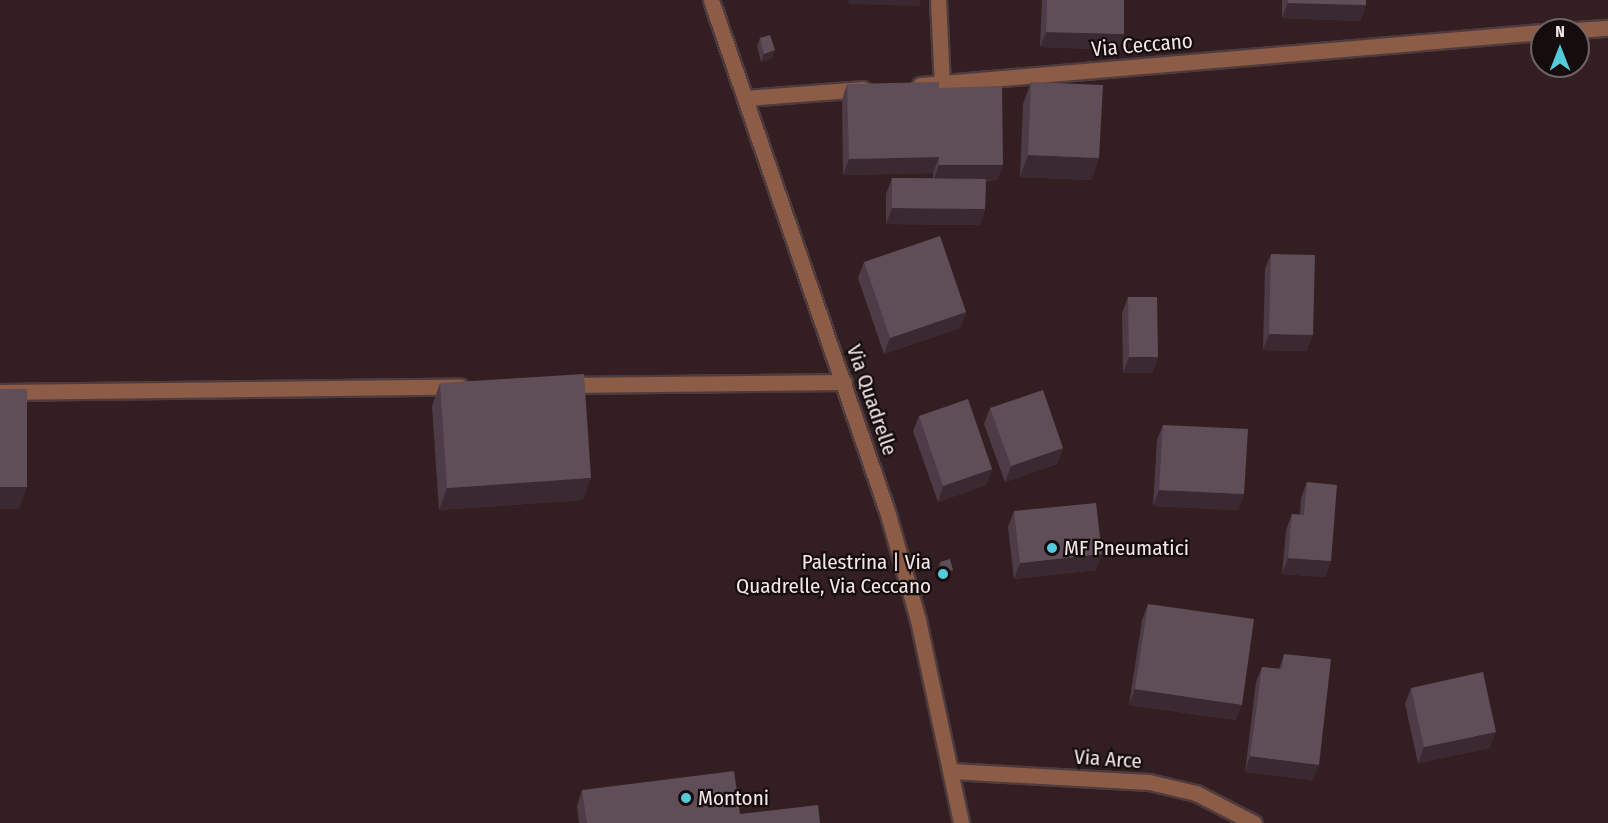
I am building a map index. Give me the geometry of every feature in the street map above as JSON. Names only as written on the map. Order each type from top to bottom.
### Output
[{"type":"street","name":"Via Quadrelle","points":[[711,0],[844,382],[909,585],[961,823]]},
{"type":"street","points":[[938,0],[942,84]]},
{"type":"street","points":[[1590,29],[1608,28]]},
{"type":"street","name":"Via Ceccano","points":[[907,86],[1530,33]]},
{"type":"street","points":[[746,98],[884,88]]},
{"type":"street","points":[[545,385],[844,382]]},
{"type":"street","points":[[0,392],[474,386]]},
{"type":"street","name":"Via Arce","points":[[951,771],[1149,782],[1196,793],[1254,823]]},
{"type":"building","points":[[1047,0],[1124,0],[1124,34],[1046,32]]},
{"type":"building","points":[[1288,0],[1366,0],[1366,5],[1288,3]]},
{"type":"building","points":[[770,35],[775,50],[764,54],[760,38]]},
{"type":"building","points":[[939,82],[939,88],[1002,86],[1003,165],[939,165],[939,157],[849,159],[847,84]]},
{"type":"building","points":[[1031,82],[1103,85],[1099,158],[1028,155]]},
{"type":"building","points":[[892,178],[986,179],[985,209],[892,208]]},
{"type":"building","points":[[940,236],[966,312],[890,338],[864,262]]},
{"type":"building","points":[[1271,254],[1315,255],[1313,335],[1269,334]]},
{"type":"building","points":[[1128,297],[1157,297],[1158,357],[1129,357]]},
{"type":"building","points":[[584,374],[591,478],[447,488],[440,383]]},
{"type":"building","points":[[0,389],[27,389],[27,487],[0,487]]},
{"type":"building","points":[[1043,390],[1063,448],[1011,466],[990,408]]},
{"type":"building","points":[[968,399],[992,469],[943,486],[919,416]]},
{"type":"building","points":[[1163,425],[1248,429],[1244,494],[1159,490]]},
{"type":"building","points":[[1307,482],[1337,485],[1331,561],[1288,558],[1292,514],[1304,515]]},
{"type":"building","name":"MF Pneumatici","points":[[1096,503],[1102,554],[1020,563],[1014,511]]},
{"type":"building","points":[[950,559],[953,570],[943,572],[940,562]]},
{"type":"building","points":[[1148,604],[1254,619],[1242,705],[1135,689]]},
{"type":"building","points":[[1284,654],[1331,659],[1319,765],[1250,756],[1262,667],[1282,669]]},
{"type":"building","points":[[1483,672],[1496,732],[1424,747],[1411,688]]},
{"type":"building","points":[[734,771],[740,814],[818,805],[820,823],[587,823],[582,790]]},
{"type":"place","name":"MF Pneumatici","points":[[1052,548]]},
{"type":"place","name":"Palestrina | Via Quadrelle, Via Ceccano","points":[[943,574]]},
{"type":"place","name":"Montoni","points":[[686,798]]}]
